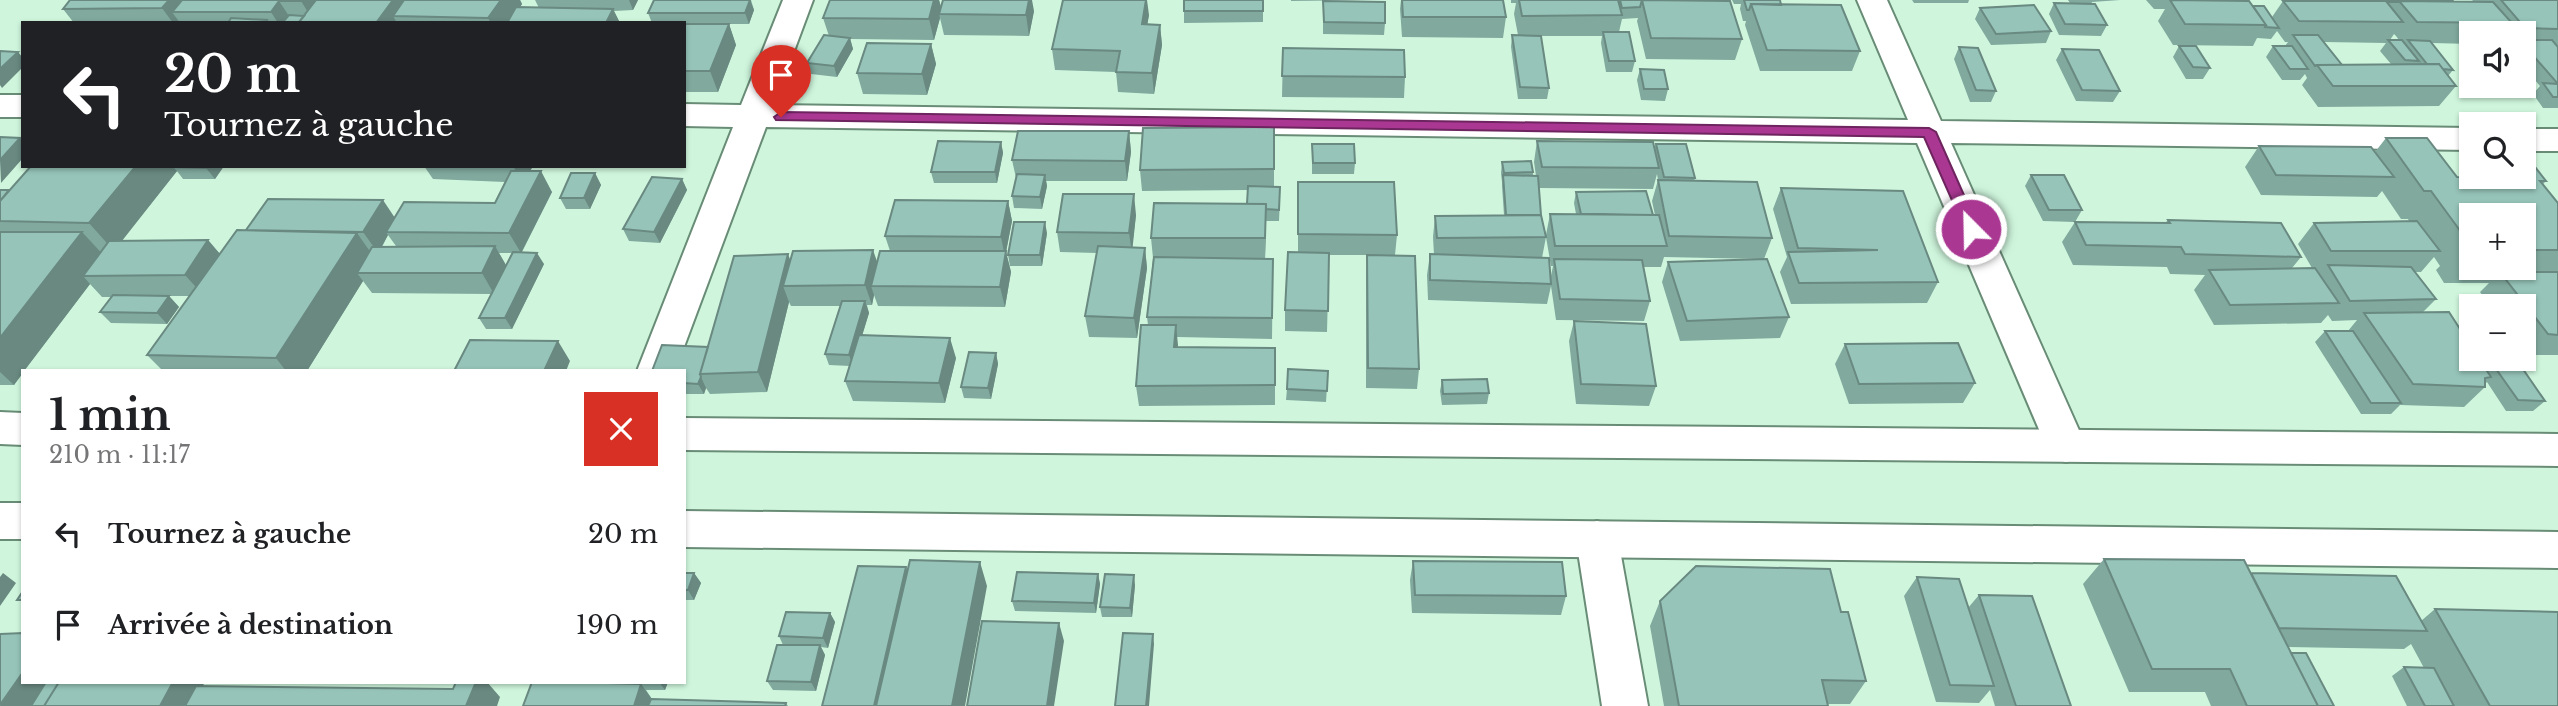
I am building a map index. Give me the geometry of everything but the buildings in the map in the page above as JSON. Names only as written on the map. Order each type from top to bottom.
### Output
[{"type":"street","points":[[657,369],[798,0]]},
{"type":"street","points":[[1872,0],[2066,446]]},
{"type":"street","points":[[0,106],[21,106]]},
{"type":"street","points":[[686,115],[2459,139]]},
{"type":"street","points":[[2536,140],[2558,140]]},
{"type":"street","points":[[0,428],[21,429]]},
{"type":"street","points":[[686,434],[2558,450]]},
{"type":"street","points":[[0,521],[21,521]]},
{"type":"street","points":[[686,529],[2558,550]]},
{"type":"street","points":[[1597,539],[1625,706]]},
{"type":"route","points":[[781,117],[1929,132],[1971,229]]}]
